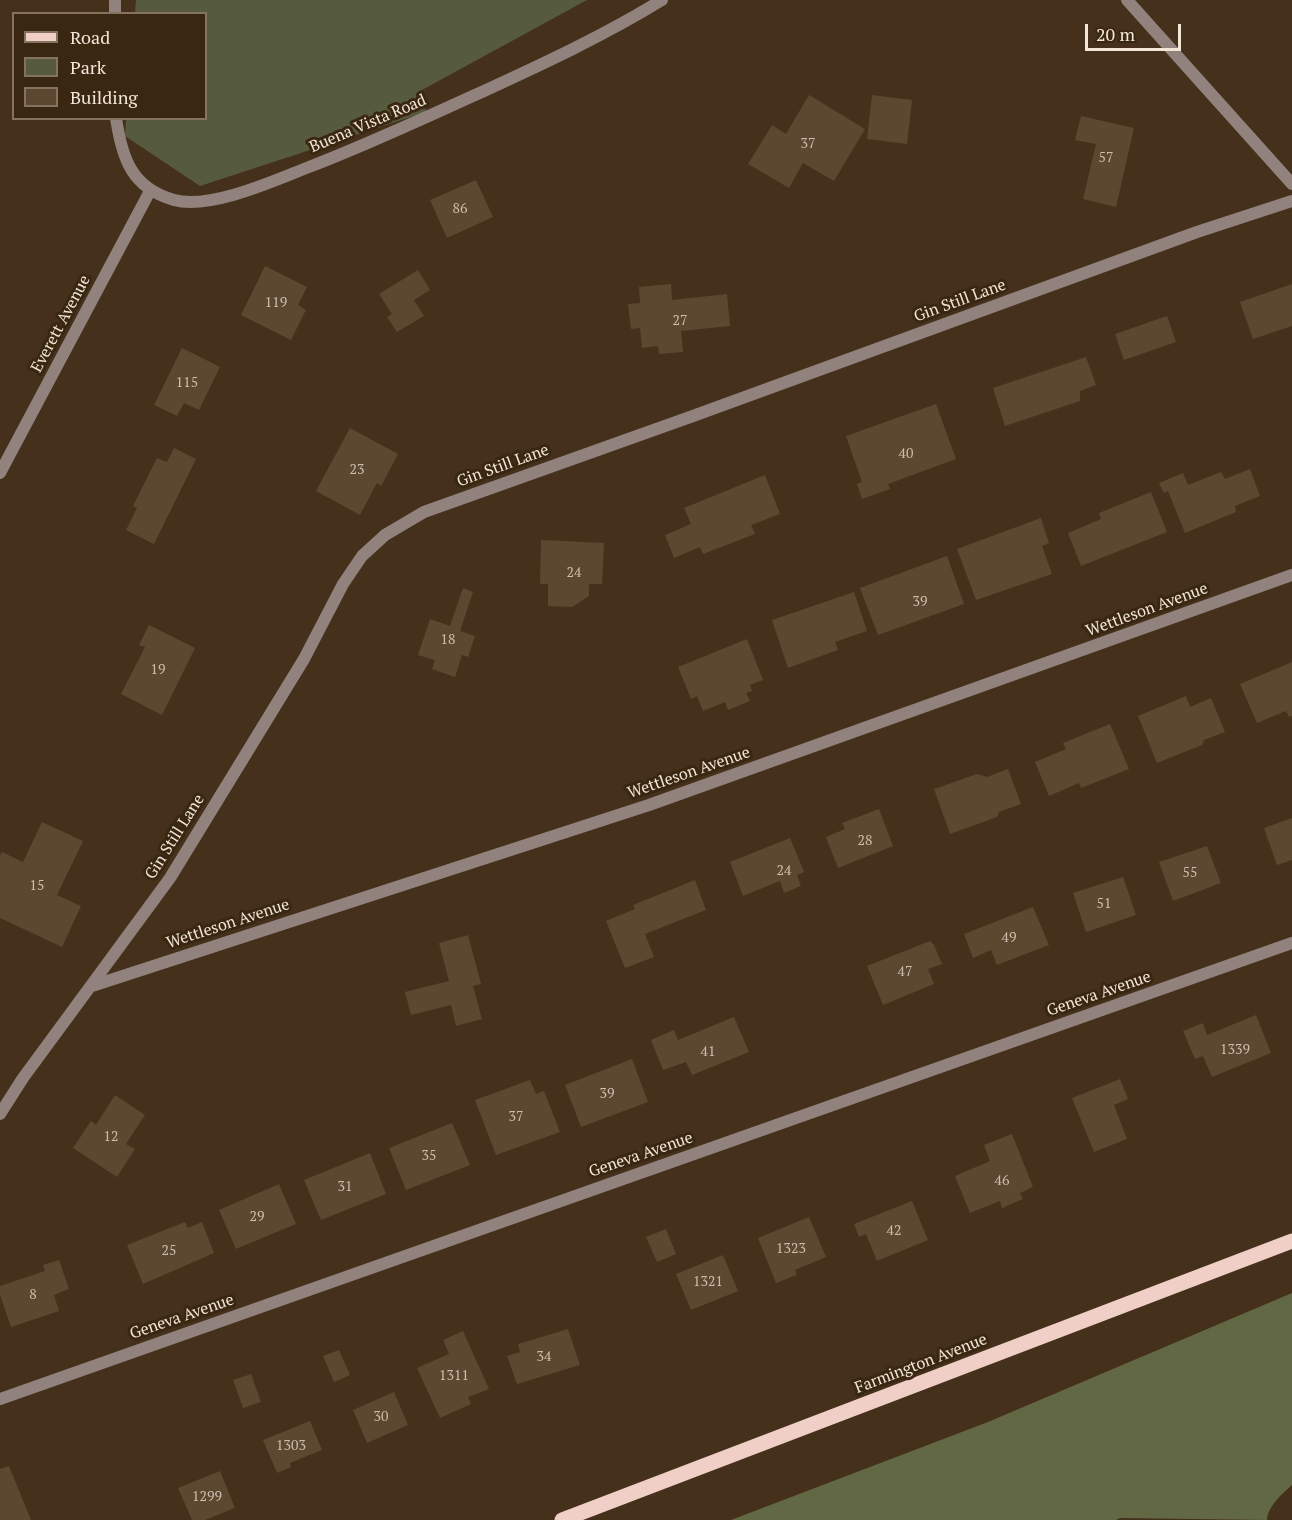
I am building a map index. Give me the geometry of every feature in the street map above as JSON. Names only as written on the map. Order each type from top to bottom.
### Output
[{"type":"main road","name":"Farmington Avenue","points":[[562,1520],[1292,1241]]},
{"type":"street","name":"Buena Vista Road","points":[[116,120],[119,143],[130,172],[150,191],[177,201],[205,201],[247,191],[368,144],[558,57],[630,20],[662,0]]},
{"type":"street","points":[[1127,0],[1292,184]]},
{"type":"street","name":"Everett Avenue","points":[[0,472],[150,191]]},
{"type":"street","name":"Gin Still Lane","points":[[0,1114],[23,1078],[170,878],[304,659],[343,584],[362,556],[385,535],[424,512],[1197,232],[1292,201]]},
{"type":"street","name":"Wettleson Avenue","points":[[92,986],[649,805],[1292,575]]},
{"type":"street","name":"Geneva Avenue","points":[[0,1399],[1292,943]]},
{"type":"green space","points":[[136,0],[587,0],[422,90],[426,112],[200,186],[125,136],[126,120],[207,120],[207,12],[135,12]]},
{"type":"green space","points":[[1292,1293],[1292,1485],[1273,1505],[1267,1520],[1120,1518],[1116,1520],[731,1520],[988,1422]]},
{"type":"building","points":[[809,95],[865,129],[834,181],[803,163],[789,188],[748,164],[772,125],[786,134]]},
{"type":"building","points":[[872,95],[912,100],[907,144],[867,139]]},
{"type":"building","points":[[1081,116],[1134,128],[1116,207],[1083,199],[1096,144],[1075,140]]},
{"type":"building","points":[[476,180],[493,217],[447,238],[430,200]]},
{"type":"building","points":[[265,266],[307,287],[298,305],[306,310],[291,340],[241,315]]},
{"type":"building","points":[[418,270],[430,290],[414,300],[424,316],[397,332],[387,317],[392,314],[379,294]]},
{"type":"building","points":[[671,284],[672,300],[727,294],[730,326],[681,331],[683,352],[659,354],[658,346],[642,348],[640,328],[631,329],[628,304],[640,303],[639,287]]},
{"type":"building","points":[[1292,284],[1292,326],[1253,339],[1240,302]]},
{"type":"building","points":[[1167,316],[1176,342],[1124,360],[1115,334]]},
{"type":"building","points":[[182,348],[220,367],[199,410],[184,403],[177,416],[154,405]]},
{"type":"building","points":[[1086,357],[1096,385],[1080,391],[1080,401],[1005,426],[993,388]]},
{"type":"building","points":[[936,404],[956,459],[888,484],[890,489],[862,499],[857,484],[862,482],[846,436]]},
{"type":"building","points":[[350,428],[398,454],[381,486],[377,483],[360,515],[316,491]]},
{"type":"building","points":[[174,448],[196,459],[154,544],[126,530],[137,508],[133,506],[157,458],[167,462]]},
{"type":"building","points":[[1250,469],[1260,496],[1235,506],[1236,512],[1185,533],[1168,491],[1164,493],[1159,483],[1183,473],[1188,485],[1221,472],[1225,479]]},
{"type":"building","points":[[765,475],[780,514],[751,525],[755,534],[703,554],[700,547],[674,558],[665,535],[691,524],[684,508]]},
{"type":"building","points":[[1151,492],[1167,532],[1081,566],[1068,533],[1101,519],[1099,513]]},
{"type":"building","points":[[1041,518],[1049,543],[1042,546],[1052,574],[976,600],[957,549]]},
{"type":"building","points":[[541,540],[604,543],[602,584],[589,584],[589,596],[572,607],[548,606],[548,584],[540,584]]},
{"type":"building","points":[[947,556],[964,604],[878,635],[860,588]]},
{"type":"building","points":[[463,588],[473,592],[460,631],[475,636],[468,657],[462,655],[455,677],[432,669],[435,660],[418,655],[430,619],[450,626]]},
{"type":"building","points":[[854,592],[867,631],[835,642],[838,650],[788,668],[772,620]]},
{"type":"building","points":[[149,625],[195,648],[162,715],[121,694],[145,647],[139,645]]},
{"type":"building","points":[[747,639],[763,680],[750,685],[752,691],[746,693],[750,701],[728,710],[725,702],[703,711],[697,696],[691,699],[678,667]]},
{"type":"building","points":[[1292,662],[1292,716],[1289,717],[1286,711],[1257,723],[1240,684]]},
{"type":"building","points":[[1186,696],[1190,707],[1211,698],[1225,732],[1204,740],[1202,745],[1157,763],[1138,716]]},
{"type":"building","points":[[1110,724],[1129,769],[1081,788],[1079,783],[1049,796],[1035,762],[1066,749],[1063,743]]},
{"type":"building","points":[[1008,769],[1021,804],[999,812],[997,817],[950,834],[934,789],[977,774],[987,777]]},
{"type":"building","points":[[879,809],[893,846],[838,868],[826,837],[845,829],[842,823]]},
{"type":"building","points":[[1292,818],[1292,860],[1277,865],[1264,828]]},
{"type":"building","points":[[42,822],[83,841],[57,895],[81,906],[62,947],[0,918],[0,856],[2,852],[23,862]]},
{"type":"building","points":[[790,838],[804,872],[797,875],[801,886],[784,893],[780,881],[743,896],[730,862]]},
{"type":"building","points":[[1207,846],[1221,883],[1173,901],[1159,862]]},
{"type":"building","points":[[1123,877],[1136,915],[1086,932],[1073,893]]},
{"type":"building","points":[[695,880],[706,910],[645,934],[654,957],[625,968],[606,921],[635,909],[633,905]]},
{"type":"building","points":[[1033,907],[1049,945],[997,965],[991,950],[973,958],[964,934]]},
{"type":"building","points":[[468,935],[481,984],[473,986],[482,1019],[456,1026],[451,1005],[411,1015],[405,992],[449,981],[439,943]]},
{"type":"building","points":[[930,941],[942,964],[928,969],[934,984],[883,1005],[867,966]]},
{"type":"building","points":[[1256,1015],[1271,1053],[1212,1077],[1203,1056],[1195,1059],[1183,1031],[1203,1023],[1207,1035]]},
{"type":"building","points":[[734,1017],[749,1052],[692,1075],[686,1062],[663,1070],[651,1040],[674,1030],[678,1040]]},
{"type":"building","points":[[632,1059],[648,1102],[581,1127],[565,1085]]},
{"type":"building","points":[[1120,1079],[1128,1099],[1114,1105],[1127,1139],[1094,1152],[1072,1098]]},
{"type":"building","points":[[530,1080],[536,1094],[544,1091],[560,1132],[496,1155],[475,1100]]},
{"type":"building","points":[[115,1095],[145,1115],[126,1144],[135,1149],[117,1177],[73,1148],[91,1121],[96,1125]]},
{"type":"building","points":[[452,1123],[470,1165],[406,1190],[389,1148]]},
{"type":"building","points":[[1012,1134],[1033,1187],[1020,1193],[1023,1199],[1002,1208],[1000,1201],[970,1213],[955,1176],[990,1161],[984,1145]]},
{"type":"building","points":[[370,1153],[386,1194],[321,1220],[304,1180]]},
{"type":"building","points":[[279,1184],[296,1224],[236,1249],[219,1210]]},
{"type":"building","points":[[912,1201],[928,1240],[877,1261],[866,1234],[859,1237],[854,1224]]},
{"type":"building","points":[[809,1217],[826,1257],[795,1270],[797,1275],[776,1283],[758,1238]]},
{"type":"building","points":[[185,1222],[188,1228],[202,1222],[214,1253],[143,1284],[127,1245]]},
{"type":"building","points":[[666,1229],[676,1254],[657,1262],[646,1237]]},
{"type":"building","points":[[723,1255],[738,1291],[691,1310],[676,1274]]},
{"type":"building","points":[[59,1260],[69,1289],[54,1295],[59,1311],[11,1327],[0,1295],[0,1286],[45,1271],[43,1265]]},
{"type":"building","points":[[568,1329],[580,1365],[517,1384],[507,1356],[520,1352],[518,1344]]},
{"type":"building","points":[[463,1331],[489,1389],[468,1397],[471,1404],[440,1418],[417,1368],[449,1354],[443,1340]]},
{"type":"building","points":[[339,1350],[350,1375],[334,1382],[323,1356]]},
{"type":"building","points":[[251,1374],[261,1402],[243,1408],[233,1380]]},
{"type":"building","points":[[394,1392],[408,1425],[367,1443],[353,1410]]},
{"type":"building","points":[[310,1421],[322,1450],[290,1463],[291,1467],[277,1473],[263,1440]]},
{"type":"building","points":[[9,1466],[31,1520],[0,1520],[0,1469]]},
{"type":"building","points":[[220,1471],[235,1508],[205,1520],[192,1520],[178,1488]]}]
